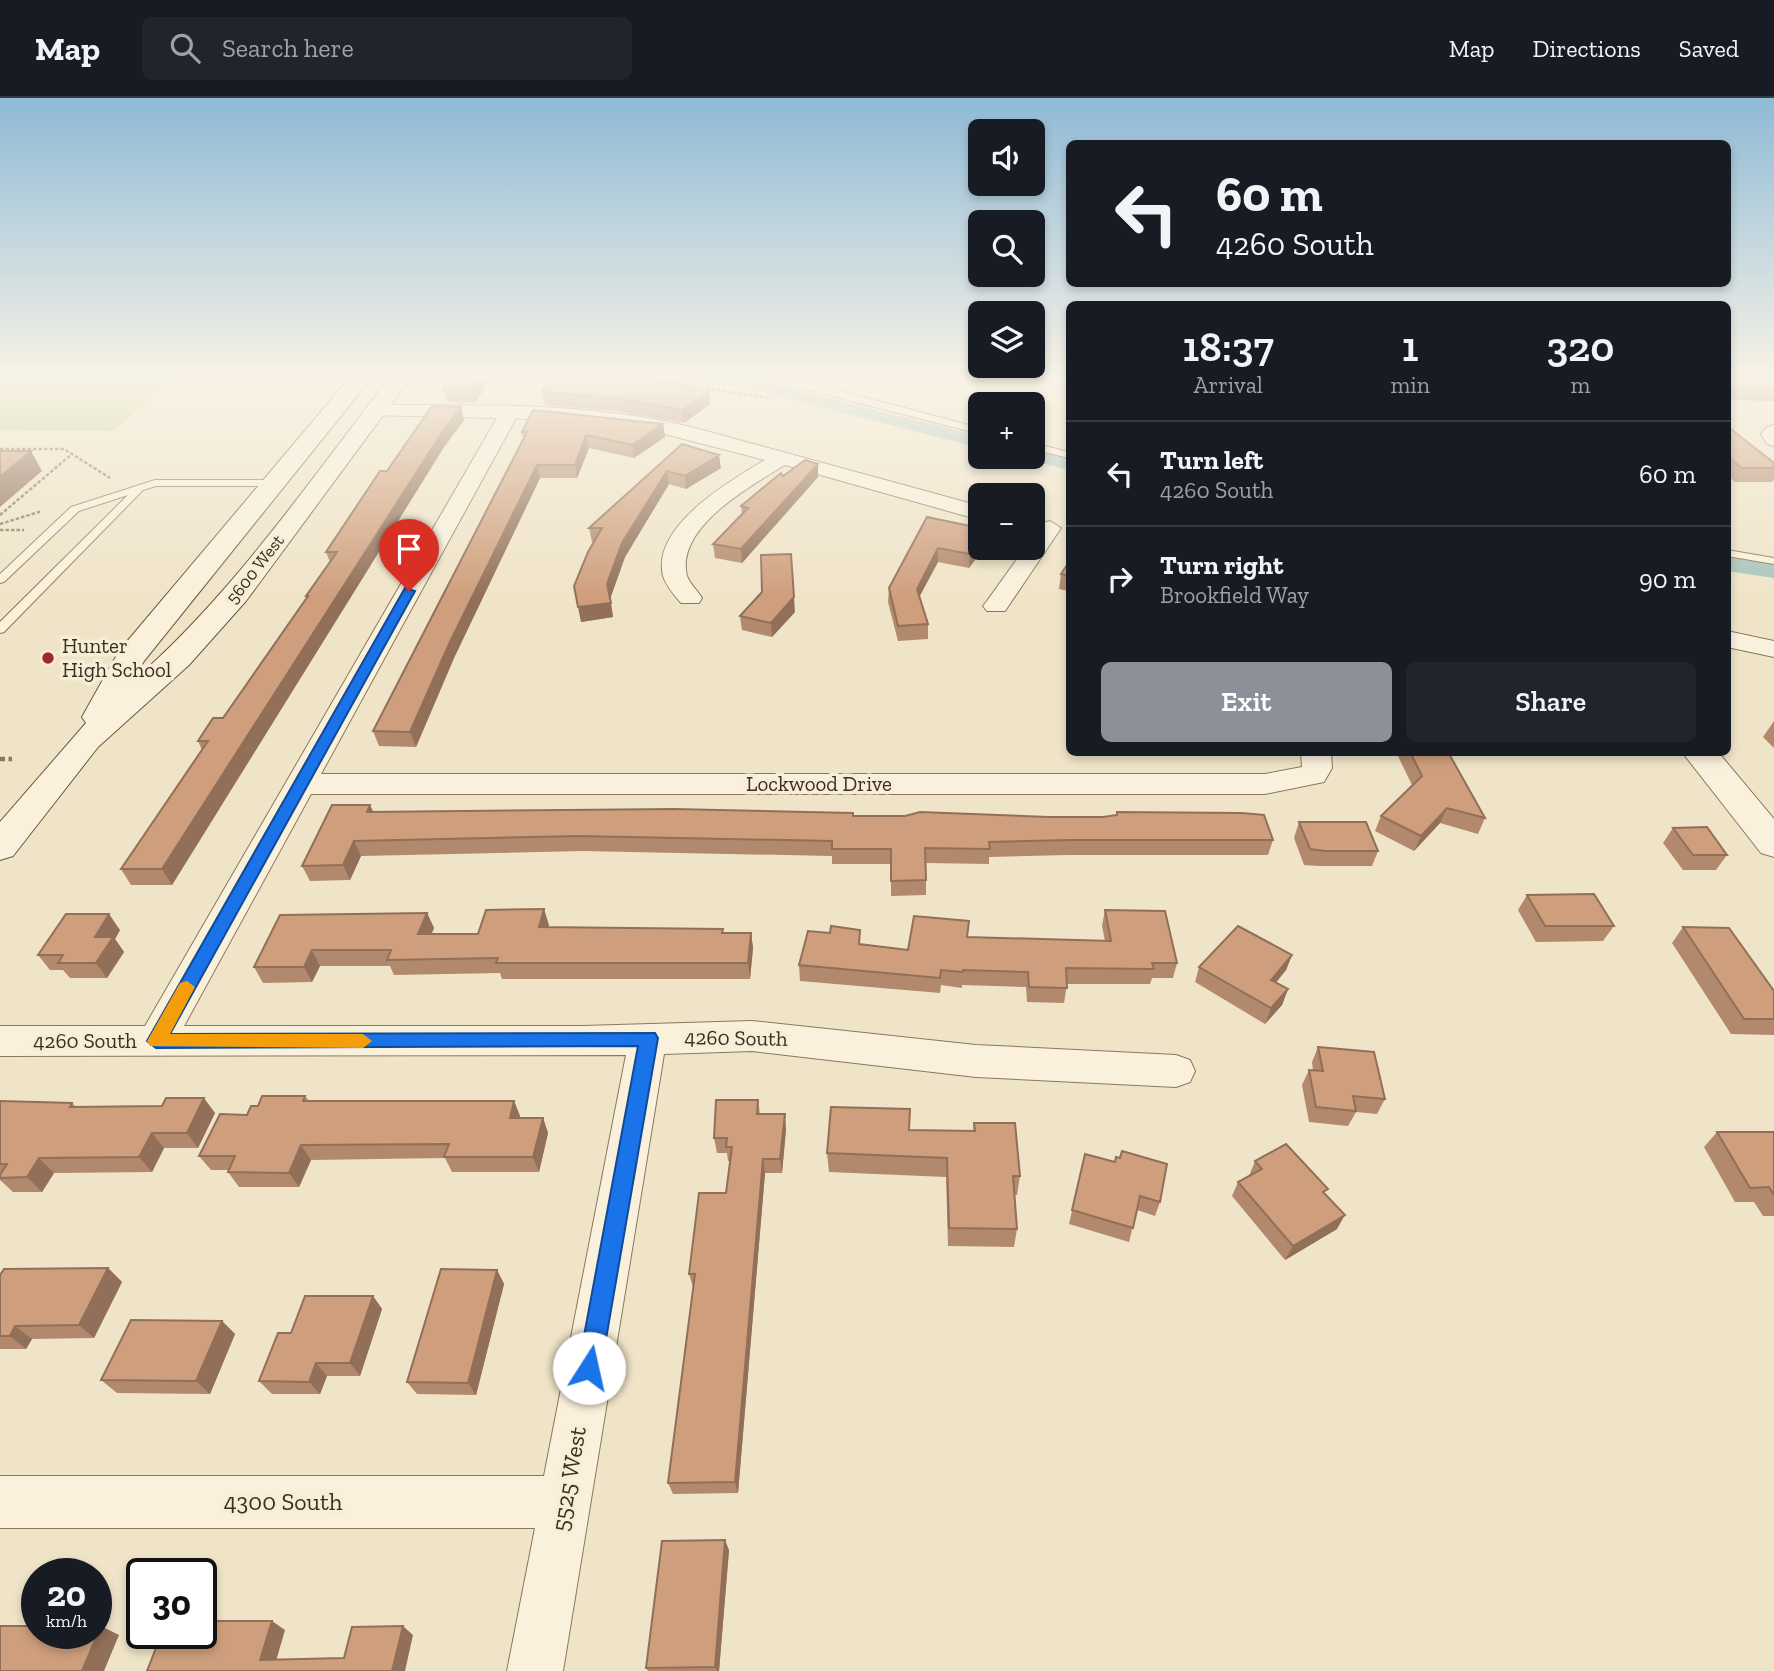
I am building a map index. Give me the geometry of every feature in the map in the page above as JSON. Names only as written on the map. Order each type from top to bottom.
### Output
[{"type":"main road","name":"5600 West","points":[[86,740],[130,658],[303,449]]},
{"type":"main road","name":"5600 West","points":[[0,847],[86,740],[178,658],[216,617],[345,449]]},
{"type":"main road","points":[[216,617],[210,597],[220,577],[287,491],[285,483],[275,483]]},
{"type":"main road","points":[[1702,756],[1774,844]]},
{"type":"street","points":[[156,1041],[489,449]]},
{"type":"street","points":[[748,449],[968,510]]},
{"type":"street","points":[[690,598],[678,582],[674,569],[685,535],[714,503],[781,459]]},
{"type":"street","points":[[996,606],[1051,528]]},
{"type":"street","points":[[1731,640],[1774,649]]},
{"type":"street","name":"Lockwood Drive","points":[[301,784],[1265,784],[1312,775],[1317,768],[1316,756]]},
{"type":"street","name":"5525 West","points":[[535,1671],[649,1038]]},
{"type":"street","name":"4260 South","points":[[0,1041],[779,1038],[976,1061],[1176,1071]]},
{"type":"street","name":"4300 South","points":[[0,1502],[565,1502]]},
{"type":"lane","points":[[1046,449],[1066,454]]},
{"type":"lane","points":[[0,580],[75,509],[155,483],[275,483]]},
{"type":"lane","points":[[0,629],[142,487]]},
{"type":"lane","points":[[1731,554],[1774,561]]},
{"type":"path","points":[[65,449],[111,479]]},
{"type":"path","points":[[0,515],[72,454]]},
{"type":"path","points":[[0,524],[50,509]]},
{"type":"path","points":[[0,530],[36,530]]},
{"type":"path","points":[[0,759],[12,759]]},
{"type":"building","points":[[402,449],[431,449],[162,869],[121,869],[208,741],[198,741],[213,718],[223,718],[337,552],[326,552],[380,471],[387,471]]},
{"type":"building","points":[[518,449],[581,449],[575,465],[537,465],[449,644],[410,732],[373,731]]},
{"type":"building","points":[[676,449],[700,449],[719,455],[685,476],[667,471],[622,543],[607,584],[611,603],[578,607],[574,586],[588,552],[602,528],[589,528]]},
{"type":"building","points":[[1731,449],[1757,449],[1774,463],[1774,468],[1742,468],[1731,459]]},
{"type":"building","points":[[0,451],[31,451],[0,477]]},
{"type":"building","points":[[805,460],[818,464],[741,549],[713,544],[748,508],[741,506],[781,473],[783,476]]},
{"type":"building","points":[[927,517],[968,526],[968,554],[938,548],[917,589],[928,624],[898,626],[889,588]]},
{"type":"building","points":[[791,554],[794,597],[771,623],[740,616],[762,592],[761,555]]},
{"type":"building","points":[[1412,756],[1450,756],[1485,818],[1447,808],[1421,836],[1381,816],[1422,776]]},
{"type":"building","points":[[332,805],[370,805],[367,812],[674,809],[853,813],[853,816],[905,816],[920,812],[1049,817],[1103,817],[1117,815],[1117,812],[1242,813],[1264,815],[1273,840],[1070,840],[989,842],[990,849],[925,848],[926,880],[891,881],[891,849],[832,849],[832,841],[579,836],[354,841],[343,865],[302,866]]},
{"type":"building","points":[[1299,822],[1366,822],[1378,851],[1310,849]]},
{"type":"building","points":[[1707,827],[1727,855],[1693,855],[1673,828]]},
{"type":"building","points":[[1594,894],[1614,926],[1545,926],[1527,895]]},
{"type":"building","points":[[544,909],[539,927],[723,929],[722,933],[751,933],[748,963],[496,963],[498,958],[387,960],[391,950],[312,950],[304,967],[254,967],[280,915],[427,913],[418,934],[478,934],[486,910]]},
{"type":"building","points":[[1105,910],[1165,911],[1177,963],[1152,963],[1154,969],[1066,968],[1067,988],[1029,987],[1028,972],[941,970],[940,978],[799,965],[808,931],[830,933],[831,926],[860,930],[859,944],[908,950],[914,916],[969,921],[967,937],[1111,941]]},
{"type":"building","points":[[66,914],[109,914],[95,937],[113,937],[96,963],[58,963],[63,955],[38,955]]},
{"type":"building","points":[[1238,926],[1292,955],[1271,980],[1288,989],[1271,1008],[1199,967]]},
{"type":"building","points":[[1683,927],[1729,928],[1774,991],[1774,1019],[1744,1019]]},
{"type":"building","points":[[1318,1047],[1374,1052],[1385,1099],[1353,1096],[1356,1111],[1316,1107],[1309,1070],[1323,1071]]},
{"type":"building","points":[[262,1096],[305,1096],[303,1101],[514,1101],[510,1118],[543,1118],[533,1157],[444,1157],[449,1144],[301,1145],[289,1173],[228,1172],[235,1156],[199,1156],[220,1114],[247,1115],[251,1106],[258,1106]]},
{"type":"building","points":[[166,1098],[204,1098],[187,1133],[152,1133],[139,1157],[39,1158],[27,1177],[0,1178],[7,1164],[0,1164],[0,1101],[72,1103],[70,1107],[162,1106]]},
{"type":"building","points":[[716,1100],[758,1100],[757,1114],[785,1114],[780,1159],[763,1159],[735,1482],[668,1483],[695,1274],[689,1274],[699,1193],[726,1193],[732,1147],[726,1147],[727,1138],[714,1138]]},
{"type":"building","points":[[831,1107],[910,1109],[909,1130],[975,1131],[974,1123],[1015,1123],[1020,1176],[1013,1176],[1017,1229],[949,1228],[947,1158],[827,1153]]},
{"type":"building","points":[[1717,1132],[1774,1132],[1774,1195],[1769,1187],[1750,1188]]},
{"type":"building","points":[[1286,1144],[1328,1189],[1323,1192],[1345,1215],[1293,1246],[1238,1182],[1262,1169],[1255,1161]]},
{"type":"building","points":[[1122,1151],[1167,1164],[1160,1202],[1140,1196],[1133,1228],[1072,1210],[1085,1154],[1115,1162]]},
{"type":"building","points":[[108,1268],[79,1325],[15,1326],[10,1336],[0,1336],[0,1275],[4,1269]]},
{"type":"building","points":[[441,1269],[497,1270],[468,1383],[407,1382]]},
{"type":"building","points":[[305,1296],[373,1296],[350,1363],[316,1363],[309,1382],[259,1381],[278,1333],[291,1333]]},
{"type":"building","points":[[131,1320],[222,1321],[196,1381],[101,1380]]},
{"type":"building","points":[[725,1540],[715,1667],[646,1668],[662,1541]]},
{"type":"building","points":[[217,1621],[272,1621],[260,1660],[344,1658],[352,1627],[403,1626],[392,1671],[147,1671],[156,1649],[217,1649]]},
{"type":"building","points":[[0,1626],[21,1626],[21,1649],[91,1649],[82,1671],[0,1671]]},
{"type":"waterway","points":[[1045,458],[1066,463]]},
{"type":"waterway","points":[[1731,565],[1774,571]]},
{"type":"slow traffic","points":[[187,987],[156,1041],[363,1041]]},
{"type":"place","name":"Hunter High School","points":[[48,658]]},
{"type":"route","points":[[409,591],[156,1041],[583,1041],[649,1038],[589,1368]]}]
